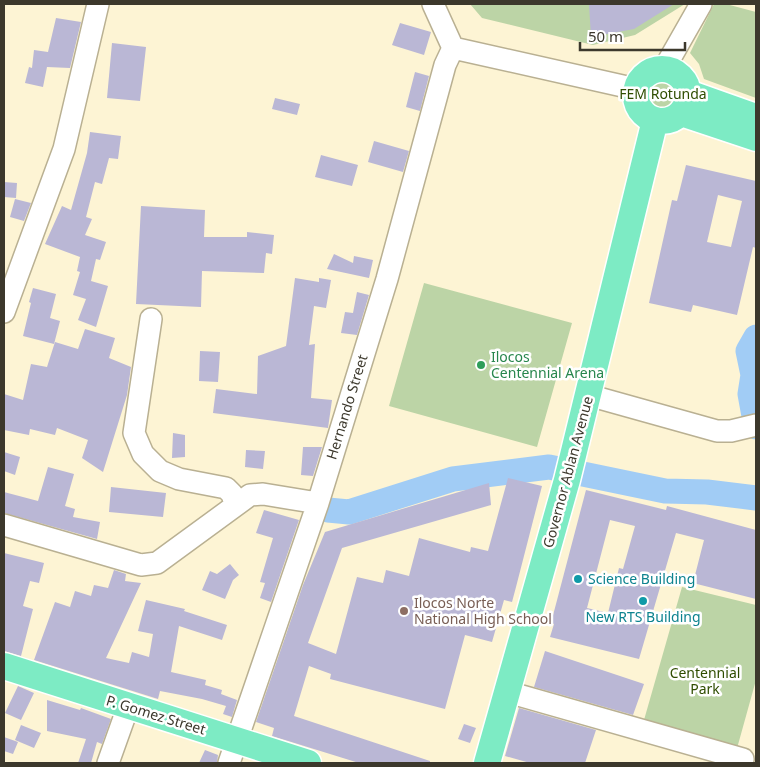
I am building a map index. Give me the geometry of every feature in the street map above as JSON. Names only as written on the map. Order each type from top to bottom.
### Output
[{"type":"main road","points":[[664,69],[678,74],[683,79],[685,103],[669,120],[655,120],[648,117],[637,105],[636,89],[639,82],[650,72],[664,69]]},
{"type":"main road","points":[[685,103],[756,117]]},
{"type":"main road","points":[[685,103],[756,138]]},
{"type":"main road","name":"Governor Ablan Avenue","points":[[487,763],[569,472],[655,120]]},
{"type":"main road","name":"P. Gomez Street","points":[[4,666],[128,707],[238,739],[308,763]]},
{"type":"street","points":[[4,312],[64,148],[98,4]]},
{"type":"street","points":[[433,4],[453,48],[636,89]]},
{"type":"street","points":[[664,69],[701,4]]},
{"type":"street","name":"Hernando Street","points":[[229,763],[318,503],[387,279],[445,66],[453,48]]},
{"type":"street","points":[[151,319],[134,433],[143,454],[160,471],[179,479],[226,488],[232,494],[235,504]]},
{"type":"street","points":[[588,395],[717,432],[747,427]]},
{"type":"street","points":[[4,525],[140,565],[150,565],[157,563],[235,504],[250,495],[263,494],[318,503]]},
{"type":"street","points":[[508,692],[747,761]]},
{"type":"street","points":[[108,763],[128,707]]},
{"type":"green space","points":[[470,4],[685,4],[635,35],[593,45],[482,18]]},
{"type":"green space","points":[[714,4],[726,4],[756,12],[756,98],[704,79],[699,64],[690,53]]},
{"type":"green space","name":"FEM Rotunda","points":[[656,73],[672,74],[679,78],[685,92],[672,114],[662,115],[653,112],[643,101],[641,94],[643,86]]},
{"type":"green space","name":"Ilocos Centennial Arena","points":[[424,283],[572,323],[537,447],[389,406]]},
{"type":"green space","name":"Centennial Park","points":[[682,587],[756,605],[756,680],[736,752],[642,727]]},
{"type":"building","points":[[589,4],[674,4],[634,29],[591,37]]},
{"type":"building","points":[[56,18],[81,22],[70,68],[47,67],[43,87],[25,83],[29,67],[32,68],[34,50],[48,52]]},
{"type":"building","points":[[400,23],[431,32],[424,55],[392,45]]},
{"type":"building","points":[[112,43],[146,47],[140,101],[107,98]]},
{"type":"building","points":[[415,72],[429,76],[420,111],[406,107]]},
{"type":"building","points":[[275,98],[300,104],[297,115],[272,109]]},
{"type":"building","points":[[90,132],[121,136],[118,159],[109,158],[102,184],[95,182],[86,217],[92,219],[85,235],[106,242],[100,260],[96,259],[91,281],[108,286],[96,327],[78,320],[86,299],[73,295],[80,272],[77,271],[80,257],[45,244],[62,206],[71,210],[87,153]]},
{"type":"building","points":[[374,141],[409,151],[403,172],[368,162]]},
{"type":"building","points":[[321,155],[358,165],[352,186],[315,177]]},
{"type":"building","points":[[686,165],[756,181],[756,248],[753,247],[737,315],[693,305],[691,312],[649,303],[672,200],[677,201]],"holes":[[[718,195],[742,201],[731,247],[707,242]]]},
{"type":"building","points":[[4,182],[17,183],[16,198],[4,197]]},
{"type":"building","points":[[15,199],[31,203],[24,221],[10,217]]},
{"type":"building","points":[[141,206],[205,210],[204,237],[247,237],[247,232],[274,235],[272,254],[266,253],[264,273],[202,271],[201,307],[136,304]]},
{"type":"building","points":[[334,254],[353,263],[354,256],[373,260],[369,278],[327,269]]},
{"type":"building","points":[[295,278],[319,282],[319,278],[331,280],[326,308],[314,306],[309,345],[315,344],[311,398],[332,400],[328,428],[213,413],[216,389],[257,394],[258,356],[286,346]]},
{"type":"building","points":[[33,288],[56,294],[50,318],[60,321],[54,344],[23,336]]},
{"type":"building","points":[[357,292],[369,295],[357,335],[341,333],[345,312],[353,313]]},
{"type":"building","points":[[85,329],[115,338],[109,358],[131,367],[127,395],[103,472],[82,458],[88,440],[57,428],[55,435],[30,429],[29,435],[4,430],[4,394],[23,400],[31,364],[47,367],[55,342],[78,349]]},
{"type":"building","points":[[200,351],[220,352],[218,382],[199,381]]},
{"type":"building","points":[[173,433],[185,435],[185,457],[172,458]]},
{"type":"building","points":[[303,447],[322,447],[313,476],[301,475]]},
{"type":"building","points":[[246,450],[265,451],[263,469],[245,467]]},
{"type":"building","points":[[4,452],[20,457],[15,475],[4,471]]},
{"type":"building","points":[[48,467],[74,474],[65,506],[75,509],[73,517],[100,522],[97,539],[4,513],[4,492],[38,501]]},
{"type":"building","points":[[508,478],[542,486],[512,602],[504,600],[492,642],[465,635],[445,709],[330,679],[331,674],[309,666],[294,716],[430,761],[430,763],[359,763],[272,736],[274,728],[256,722],[303,585],[325,532],[489,483],[491,505],[342,548],[308,643],[336,654],[357,577],[383,583],[386,570],[409,576],[419,538],[470,552],[471,547],[488,551]]},
{"type":"building","points":[[111,487],[166,493],[163,517],[109,512]]},
{"type":"building","points":[[586,490],[666,510],[667,506],[756,530],[756,599],[693,583],[704,540],[676,533],[639,659],[550,637],[554,624],[551,623]],"holes":[[[610,520],[635,526],[623,569],[619,568],[608,613],[587,608]]]},
{"type":"building","points":[[264,510],[299,520],[271,602],[260,598],[265,583],[260,582],[273,538],[256,533]]},
{"type":"building","points":[[4,553],[44,563],[39,583],[30,581],[23,606],[33,609],[21,656],[4,651]]},
{"type":"building","points":[[230,564],[239,575],[233,580],[225,599],[202,590],[210,571],[217,574]]},
{"type":"building","points":[[114,570],[126,574],[125,581],[141,583],[106,658],[129,663],[132,652],[149,657],[153,634],[138,631],[146,600],[185,609],[184,611],[227,625],[222,640],[179,626],[171,672],[206,680],[205,685],[222,690],[221,694],[237,700],[232,717],[223,714],[226,706],[202,699],[160,691],[158,699],[34,660],[55,602],[70,607],[75,591],[91,596],[94,585],[108,588]]},
{"type":"building","points":[[545,651],[644,684],[633,715],[534,687]]},
{"type":"building","points":[[18,686],[34,693],[21,720],[5,713]]},
{"type":"building","points":[[47,700],[80,710],[81,708],[111,719],[102,744],[97,742],[91,763],[78,763],[86,739],[47,731]]},
{"type":"building","points":[[519,708],[596,730],[585,763],[530,763],[505,756]]},
{"type":"building","points":[[464,724],[476,728],[470,743],[458,739]]},
{"type":"building","points":[[21,725],[41,733],[34,748],[15,740]]},
{"type":"building","points":[[4,737],[18,742],[13,754],[4,751]]},
{"type":"building","points":[[205,750],[218,755],[217,763],[199,763]]},
{"type":"waterway","points":[[756,337],[748,351],[753,375],[750,394],[756,427]]},
{"type":"waterway","points":[[328,510],[349,512],[453,479],[549,467],[665,491],[707,492],[756,498]]},
{"type":"place","name":"Ilocos Centennial Arena","points":[[481,365]]},
{"type":"place","name":"Science Building","points":[[578,579]]},
{"type":"place","name":"New RTS Building","points":[[643,601]]},
{"type":"place","name":"Ilocos Norte National High School","points":[[404,611]]}]
